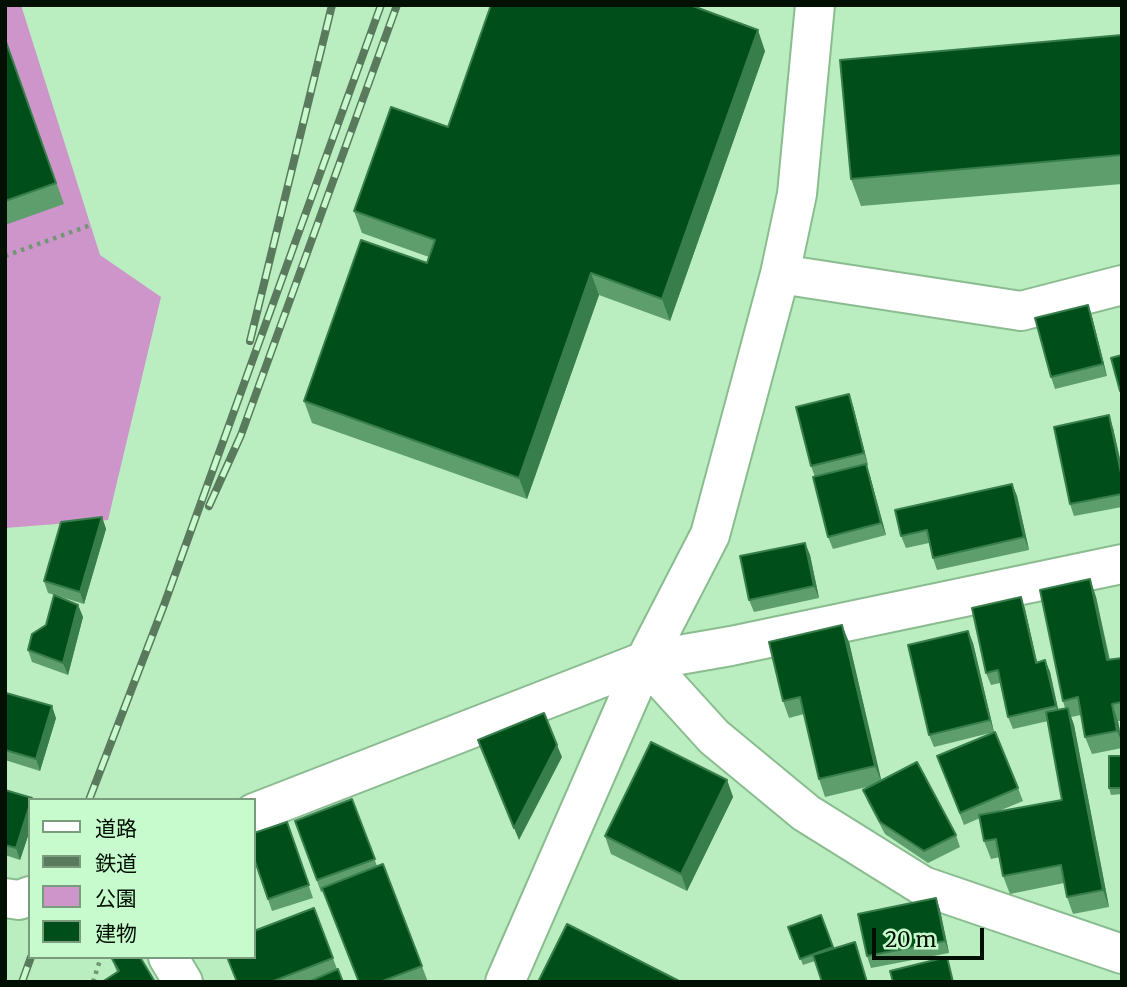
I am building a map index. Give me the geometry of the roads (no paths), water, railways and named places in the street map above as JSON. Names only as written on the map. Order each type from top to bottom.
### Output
[{"type":"street","points":[[505,982],[645,661],[710,535],[780,274],[797,194],[815,5]]},
{"type":"street","points":[[780,274],[1021,311],[1122,285]]},
{"type":"street","points":[[256,812],[645,661],[732,646],[1122,564]]},
{"type":"street","points":[[645,661],[714,737],[806,813],[923,886],[1122,954]]},
{"type":"street","points":[[5,898],[19,900],[28,897]]},
{"type":"street","points":[[169,959],[183,982]]},
{"type":"railway","points":[[250,341],[332,5]]},
{"type":"railway","points":[[90,798],[164,605],[381,5]]},
{"type":"railway","points":[[209,506],[241,435],[397,5]]},
{"type":"railway","points":[[22,982],[30,959]]}]
